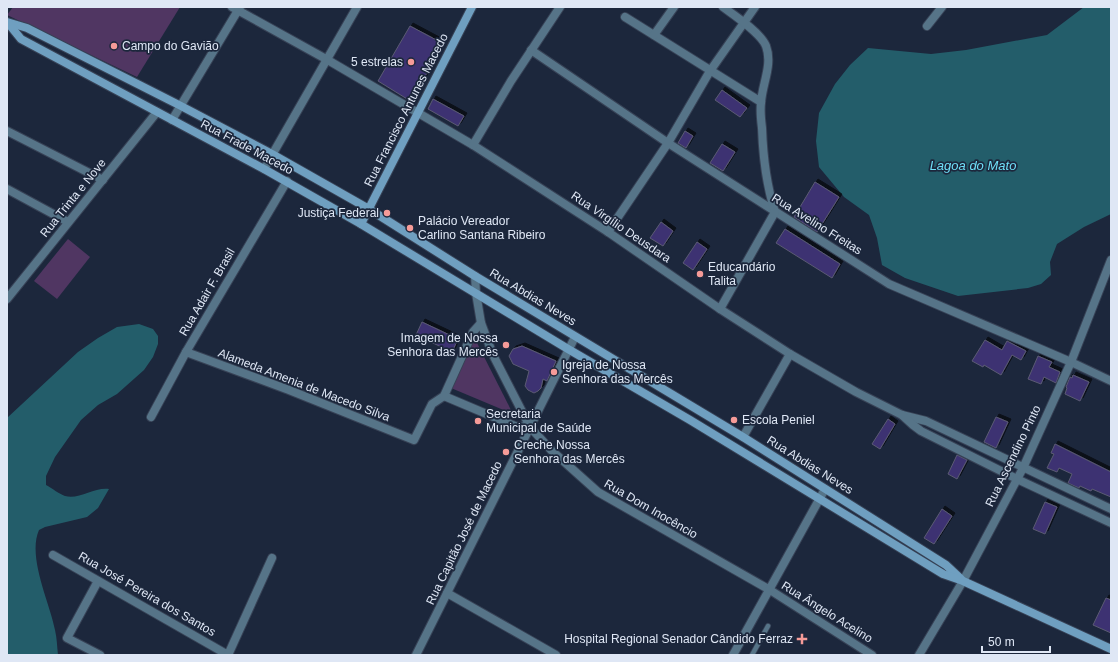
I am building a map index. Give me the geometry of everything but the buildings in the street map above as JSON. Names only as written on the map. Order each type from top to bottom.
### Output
[{"type":"main road","name":"Rua Francisco Antunes Macedo","points":[[361,224],[472,7]]},
{"type":"main road","name":"Rua Frade Macedo","points":[[7,23],[27,28],[272,154],[369,209],[475,276]]},
{"type":"main road","name":"Rua Frade Macedo","points":[[7,23],[21,39],[287,181],[476,293]]},
{"type":"main road","name":"Rua Abdias Neves","points":[[475,276],[743,437],[946,565],[963,581]]},
{"type":"main road","name":"Rua Abdias Neves","points":[[476,293],[568,349],[690,420],[856,523],[943,574],[963,581],[1111,648]]},
{"type":"main road","points":[[690,420],[696,409]]},
{"type":"main road","points":[[856,523],[863,512]]},
{"type":"street","points":[[264,169],[357,7]]},
{"type":"street","points":[[473,145],[531,50],[560,7]]},
{"type":"street","points":[[654,35],[674,7]]},
{"type":"street","points":[[720,309],[775,212],[766,181],[763,152],[761,102],[768,69],[768,52],[765,44],[744,22],[723,7]]},
{"type":"street","points":[[608,232],[668,143],[710,71],[755,7]]},
{"type":"street","points":[[927,26],[942,7]]},
{"type":"street","points":[[172,120],[237,8]]},
{"type":"street","name":"Rua Virgílio Deusdara","points":[[237,8],[473,145],[608,232],[720,309],[790,354],[856,392],[902,415],[926,421],[1111,509]]},
{"type":"street","points":[[625,17],[761,102]]},
{"type":"street","name":"Rua Avelino Freitas","points":[[531,50],[668,143],[889,284],[1071,362],[1111,381]]},
{"type":"street","name":"Rua Trinta e Nove","points":[[7,299],[10,289],[103,180],[157,112]]},
{"type":"street","points":[[7,131],[103,180]]},
{"type":"street","name":"Rua Adair F. Brasil","points":[[151,417],[186,352],[287,181]]},
{"type":"street","points":[[7,189],[68,222]]},
{"type":"street","name":"Rua Ascendino Pinto","points":[[919,655],[963,581],[1023,468],[1071,362],[1111,260]]},
{"type":"street","name":"Rua Dom Inocêncio","points":[[475,276],[481,323],[493,355],[530,427],[551,450],[598,492],[770,590]]},
{"type":"street","points":[[481,323],[473,332],[444,396],[515,426],[530,427]]},
{"type":"street","name":"Rua Capitão José de Macedo","points":[[416,655],[575,337]]},
{"type":"street","name":"Alameda Amenia de Macedo Silva","points":[[186,352],[289,390],[414,440],[432,404],[444,396]]},
{"type":"street","points":[[743,437],[790,354]]},
{"type":"street","name":"Rua Virgílio Deusdara","points":[[902,415],[921,431],[1017,479],[1111,523]]},
{"type":"street","points":[[733,655],[825,489]]},
{"type":"street","name":"Rua José Pereira dos Santos","points":[[53,555],[228,655]]},
{"type":"street","points":[[228,655],[272,558]]},
{"type":"street","points":[[98,581],[67,638],[100,655]]},
{"type":"street","name":"Rua Ângelo Acelino","points":[[770,590],[872,655]]},
{"type":"street","points":[[447,593],[556,655]]},
{"type":"lane","points":[[752,655],[768,626]]},
{"type":"shaded area","name":"Campo do Gavião","points":[[13,7],[180,7],[137,77],[7,15]]},
{"type":"shaded area","points":[[68,239],[90,257],[57,299],[34,281]]},
{"type":"shaded area","points":[[474,337],[513,414],[451,388]]},
{"type":"water","name":"Lagoa do Mato","points":[[1084,7],[1111,7],[1111,214],[1084,227],[1057,244],[1050,262],[1051,275],[1041,284],[1028,288],[958,296],[905,278],[882,265],[877,238],[869,215],[844,197],[819,167],[816,141],[819,113],[835,84],[850,65],[868,48],[931,54],[966,50],[1047,35]]},
{"type":"water","points":[[139,324],[153,329],[158,336],[158,344],[153,357],[144,370],[117,394],[98,405],[81,420],[55,457],[46,476],[46,485],[65,496],[70,497],[98,490],[109,489],[98,508],[87,517],[45,527],[39,530],[36,541],[37,566],[55,630],[58,655],[7,655],[7,418],[78,352],[117,327]]},
{"type":"place","name":"Campo do Gavião","points":[[114,46]]},
{"type":"place","name":"5 estrelas","points":[[411,62]]},
{"type":"place","name":"Justiça Federal","points":[[387,213]]},
{"type":"place","name":"Palácio Vereador Carlino Santana Ribeiro","points":[[410,228]]},
{"type":"place","name":"Educandário Talita","points":[[700,274]]},
{"type":"place","name":"Imagem de Nossa Senhora das Mercês","points":[[506,345]]},
{"type":"place","name":"Igreja de Nossa Senhora das Mercês","points":[[554,372]]},
{"type":"place","name":"Escola Peniel","points":[[734,420]]},
{"type":"place","name":"Secretaria Municipal de Saúde","points":[[478,421]]},
{"type":"place","name":"Creche Nossa Senhora das Mercês","points":[[506,452]]},
{"type":"place","name":"Hospital Regional Senador Cândido Ferraz","points":[[802,639]]}]
